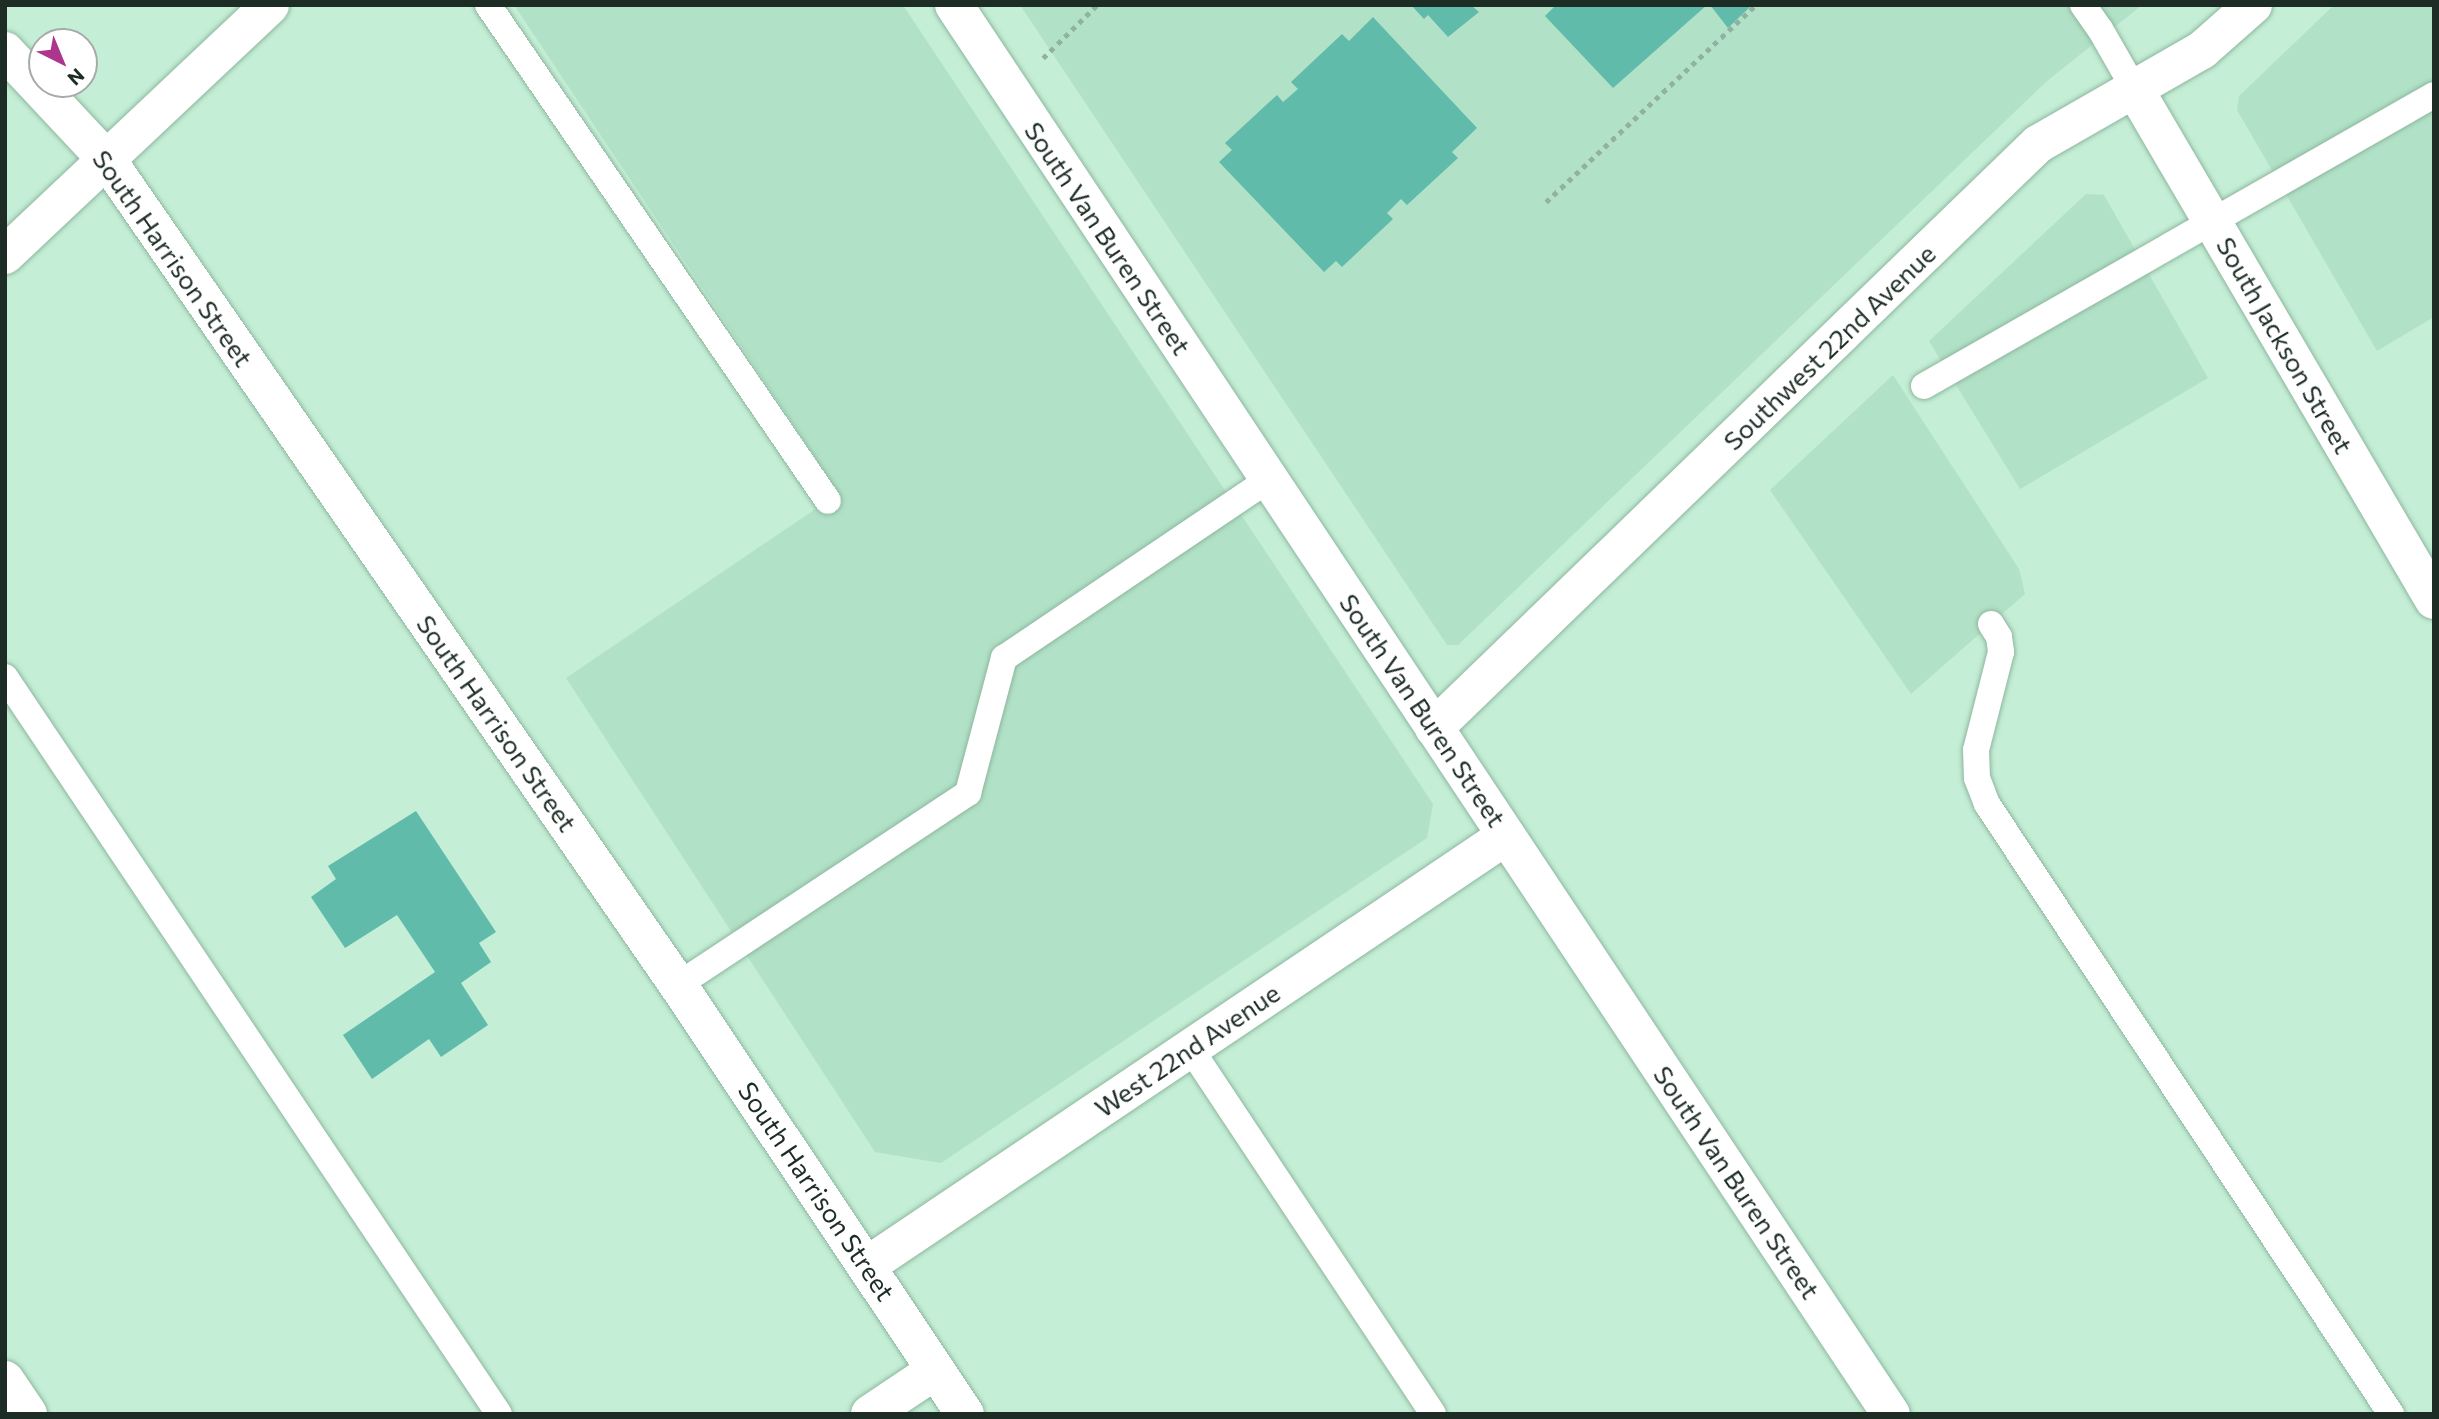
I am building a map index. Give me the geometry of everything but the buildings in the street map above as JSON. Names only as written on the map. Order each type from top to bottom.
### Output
[{"type":"street","points":[[5,255],[270,5]]},
{"type":"street","name":"South Van Buren Street","points":[[954,5],[1891,1414]]},
{"type":"street","name":"Southwest 22nd Avenue","points":[[1434,728],[2038,144],[2202,50],[2253,5]]},
{"type":"street","name":"South Harrison Street","points":[[5,51],[107,160],[678,985],[868,1265],[965,1414]]},
{"type":"street","name":"South Jackson Street","points":[[2135,90],[2434,600]]},
{"type":"street","name":"West 22nd Avenue","points":[[868,1265],[1506,836]]},
{"type":"street","points":[[870,1414],[936,1370]]},
{"type":"street","points":[[5,1380],[28,1414]]},
{"type":"lane","points":[[488,5],[828,501]]},
{"type":"lane","points":[[2083,5],[2135,90]]},
{"type":"lane","points":[[1924,386],[2434,95]]},
{"type":"lane","points":[[678,985],[968,793],[1004,658],[1269,479]]},
{"type":"lane","points":[[1991,624],[1999,637],[2001,652],[1976,750],[1977,778],[1987,804],[2391,1414]]},
{"type":"lane","points":[[5,677],[499,1414]]},
{"type":"lane","points":[[1190,1048],[1433,1414]]},
{"type":"path","points":[[1043,58],[1097,5]]},
{"type":"path","points":[[1546,202],[1756,5]]},
{"type":"shaded area","points":[[514,5],[903,5],[1433,804],[1427,838],[941,1163],[875,1152],[566,678],[839,493]]},
{"type":"shaded area","points":[[1020,5],[2142,5],[2047,81],[1458,645],[1447,645]]},
{"type":"shaded area","points":[[2334,5],[2434,5],[2434,317],[2377,351],[2237,110],[2239,96]]},
{"type":"shaded area","points":[[2086,194],[2104,195],[2208,378],[2020,489],[1929,341]]},
{"type":"shaded area","points":[[1893,375],[2019,569],[2025,594],[1911,694],[1770,490]]}]
